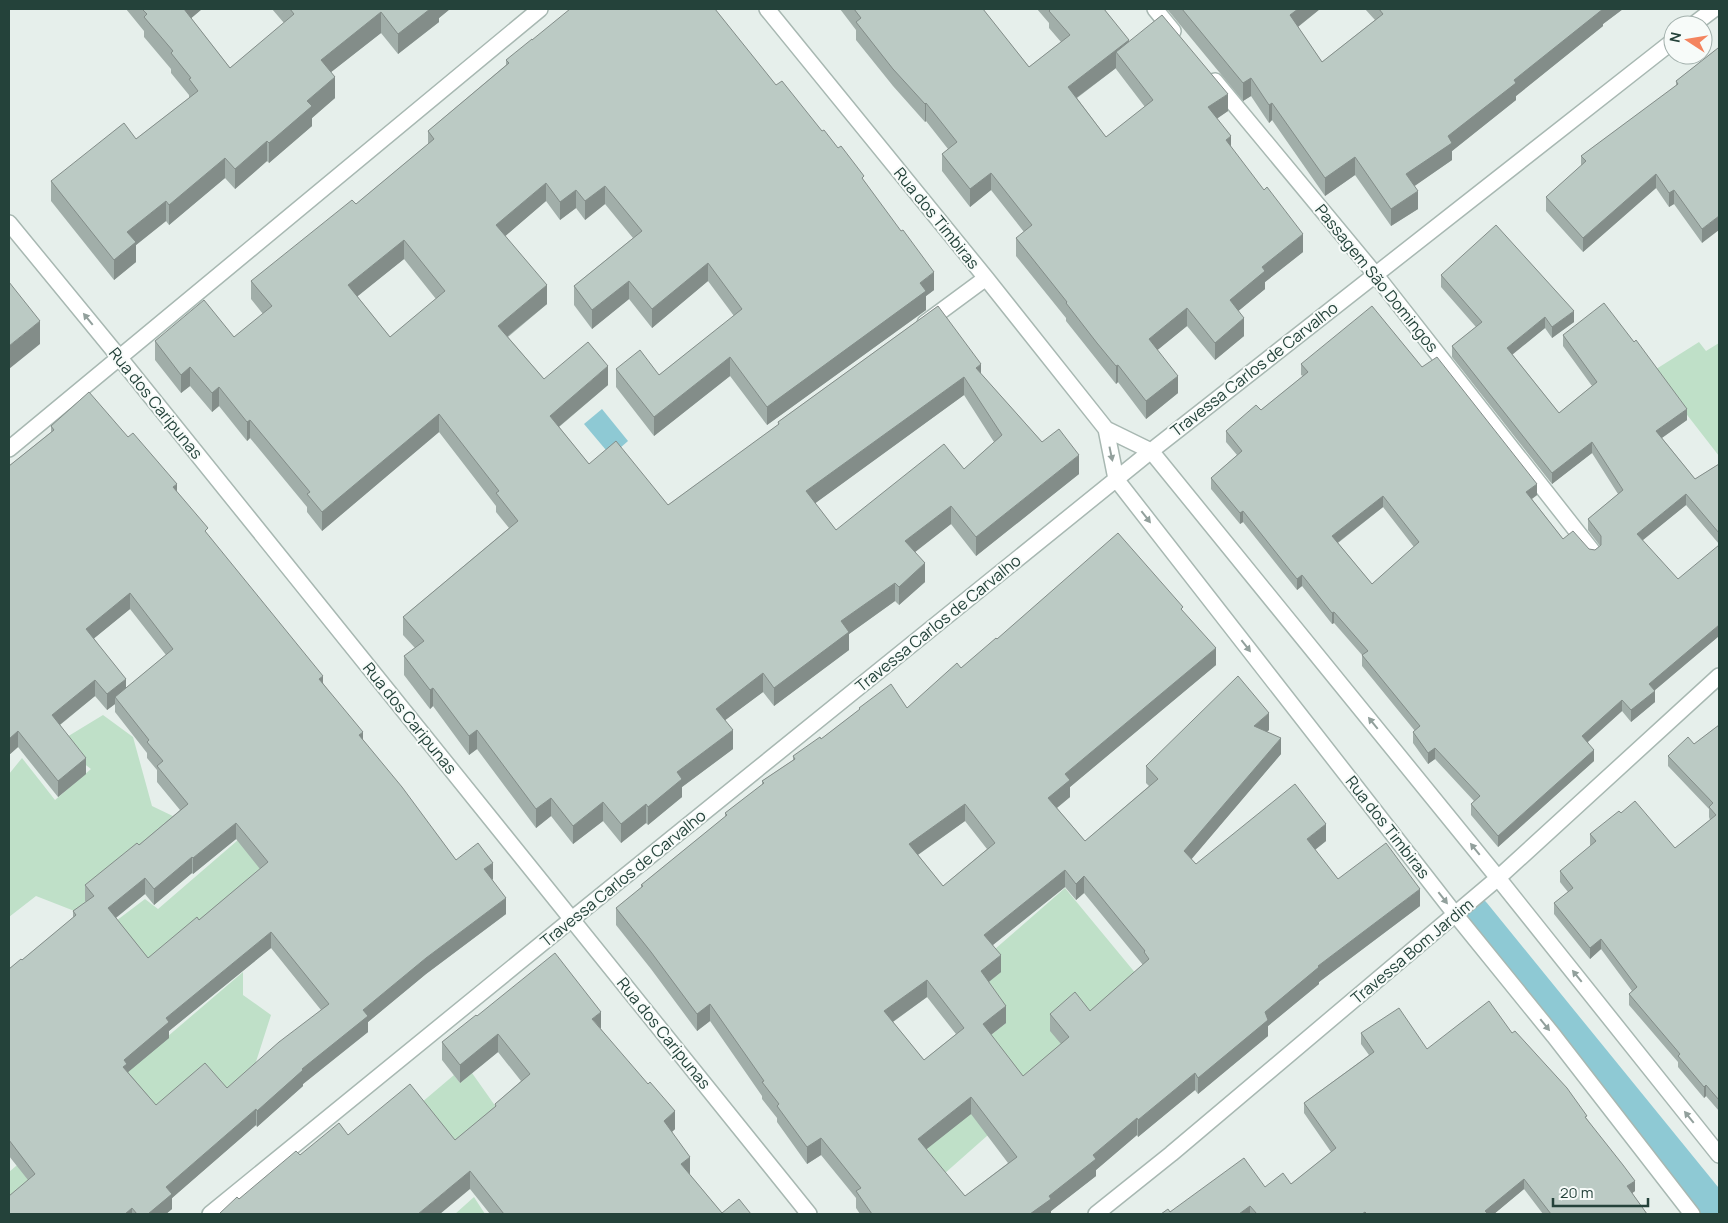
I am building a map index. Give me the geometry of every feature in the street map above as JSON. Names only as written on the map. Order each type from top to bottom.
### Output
[{"type":"street","points":[[9,449],[540,9]]},
{"type":"street","name":"Rua dos Timbiras","points":[[767,9],[1106,429],[1151,451],[1719,1155]]},
{"type":"street","points":[[1155,9],[1180,39]]},
{"type":"street","name":"Travessa Carlos de Carvalho","points":[[210,1214],[1116,479],[1663,49]]},
{"type":"street","name":"Passagem São Domingos","points":[[1205,69],[1375,274],[1593,552]]},
{"type":"street","name":"Rua dos Caripunas","points":[[9,224],[809,1214]]},
{"type":"street","points":[[915,329],[986,278]]},
{"type":"street","name":"Rua dos Timbiras","points":[[1106,429],[1116,479],[1692,1214]]},
{"type":"street","name":"Travessa Bom Jardim","points":[[1096,1214],[1171,1154],[1496,880],[1719,676]]},
{"type":"green space","points":[[1699,342],[1706,351],[1719,343],[1719,456],[1653,371]]},
{"type":"green space","points":[[103,715],[133,737],[152,806],[179,819],[77,912],[36,896],[9,917],[9,774],[22,758],[55,800],[91,769],[57,743]]},
{"type":"green space","points":[[238,840],[277,885],[158,971],[104,930],[145,899],[158,909]]},
{"type":"green space","points":[[1065,888],[1137,975],[1099,1037],[918,1197],[901,1169],[1013,1080],[986,1039],[1006,1023],[982,1030],[987,956]]},
{"type":"green space","points":[[243,972],[243,995],[271,1015],[253,1071],[223,1095],[9,1214],[9,1172]]},
{"type":"green space","points":[[472,1073],[496,1107],[451,1153],[421,1103],[454,1075],[460,1083]]},
{"type":"green space","points":[[474,1197],[485,1214],[455,1214]]},
{"type":"water","points":[[602,409],[628,441],[611,456],[584,424]]},
{"type":"building","points":[[142,9],[184,9],[230,68],[294,14],[290,9],[430,9],[398,34],[381,12],[321,60],[335,77],[307,101],[312,106],[235,169],[225,158],[169,205],[166,201],[127,232],[136,242],[114,260],[51,181],[124,123],[136,139],[198,91],[189,79],[191,78],[171,53],[173,51],[144,17],[147,14]]},
{"type":"building","points":[[570,9],[715,9],[776,85],[782,81],[822,131],[824,130],[838,148],[841,146],[901,231],[903,230],[934,272],[920,283],[926,291],[767,407],[730,357],[654,417],[616,369],[640,350],[659,375],[742,309],[708,263],[652,309],[629,281],[592,310],[574,286],[642,231],[605,186],[585,201],[576,190],[560,202],[546,183],[496,225],[547,285],[498,326],[544,379],[588,342],[608,366],[550,416],[589,464],[616,441],[668,505],[779,424],[778,422],[938,306],[981,364],[976,368],[1042,442],[1059,429],[1079,455],[976,537],[951,506],[905,541],[925,563],[899,587],[895,583],[841,621],[849,632],[774,688],[763,673],[716,709],[733,730],[677,772],[682,779],[648,807],[646,804],[621,824],[603,802],[573,826],[551,798],[536,809],[477,730],[469,736],[433,688],[430,690],[404,656],[424,641],[403,617],[518,521],[496,493],[499,491],[439,414],[322,512],[307,494],[310,492],[250,420],[247,422],[219,387],[212,393],[190,367],[181,375],[155,341],[204,300],[234,337],[272,306],[251,281],[352,200],[356,204],[434,139],[428,131],[509,63],[506,60]],"holes":[[[404,240],[445,291],[390,337],[348,285]],[[964,377],[1002,435],[964,469],[944,444],[836,530],[806,491]]]},
{"type":"building","points":[[854,9],[983,9],[1029,67],[1070,35],[1049,11],[1051,9],[1104,9],[1129,40],[1068,87],[1106,137],[1153,100],[1116,52],[1162,15],[1228,94],[1208,107],[1231,136],[1226,140],[1264,190],[1267,187],[1303,234],[1262,267],[1265,271],[1230,300],[1244,318],[1215,343],[1187,308],[1149,339],[1178,376],[1146,401],[1118,365],[1116,366],[1097,343],[1016,238],[1032,225],[991,173],[970,189],[942,154],[957,142],[926,103],[893,69],[856,22],[861,18]]},
{"type":"building","points":[[1182,9],[1298,9],[1290,15],[1322,62],[1383,14],[1379,9],[1603,9],[1514,80],[1516,83],[1448,136],[1452,143],[1406,174],[1418,191],[1391,209],[1355,157],[1325,178],[1272,103],[1269,105],[1251,78],[1243,83]]},
{"type":"building","points":[[1719,49],[1719,216],[1702,229],[1674,190],[1669,193],[1656,174],[1583,238],[1546,197],[1586,161],[1581,156],[1678,84],[1676,81],[1696,65],[1713,65],[1713,52]]},
{"type":"building","points":[[1496,225],[1574,311],[1552,327],[1545,317],[1507,348],[1559,413],[1597,382],[1563,335],[1604,303],[1634,342],[1636,340],[1687,409],[1656,431],[1695,479],[1719,464],[1719,533],[1686,494],[1637,534],[1678,579],[1719,545],[1719,625],[1649,684],[1655,691],[1631,710],[1622,700],[1582,736],[1594,750],[1498,836],[1471,804],[1480,796],[1435,748],[1428,753],[1413,732],[1420,726],[1362,655],[1368,651],[1334,612],[1332,613],[1302,575],[1297,579],[1243,511],[1240,513],[1211,478],[1242,451],[1226,431],[1256,405],[1261,410],[1308,372],[1301,364],[1372,306],[1422,367],[1437,357],[1537,484],[1526,492],[1563,539],[1573,531],[1589,549],[1595,550],[1601,545],[1601,536],[1588,519],[1623,490],[1592,442],[1552,473],[1452,346],[1482,322],[1441,275]],"holes":[[[1383,496],[1419,542],[1372,584],[1332,536]]]},
{"type":"building","points":[[9,282],[40,321],[9,346]]},
{"type":"building","points":[[89,392],[128,437],[133,433],[177,484],[173,487],[208,528],[205,531],[323,676],[319,679],[363,732],[359,735],[402,787],[456,860],[478,843],[493,863],[484,869],[506,898],[426,958],[363,1010],[368,1016],[302,1069],[257,1111],[256,1109],[166,1187],[172,1194],[148,1214],[137,1214],[132,1208],[125,1214],[9,1214],[9,1196],[35,1174],[9,1140],[9,969],[76,915],[73,911],[94,896],[85,885],[137,843],[139,845],[188,804],[157,766],[163,761],[115,697],[173,649],[130,593],[86,629],[126,679],[107,694],[95,680],[52,715],[86,758],[58,781],[18,731],[9,739],[9,466],[54,430],[51,426]],"holes":[[[236,823],[268,862],[199,920],[197,917],[148,958],[108,908],[145,878],[154,889]],[[271,932],[329,1004],[279,1042],[227,1088],[205,1063],[156,1105],[123,1067],[127,1064],[124,1060],[169,1022],[166,1018]]]},
{"type":"building","points":[[1118,533],[1216,648],[1065,774],[1070,780],[1048,798],[1085,841],[1158,779],[1146,766],[1238,676],[1269,713],[1254,726],[1281,738],[1184,851],[1196,864],[1295,784],[1326,824],[1307,839],[1338,879],[1386,843],[1420,889],[1318,966],[1265,1012],[1268,1020],[1198,1078],[1195,1073],[1138,1120],[1137,1118],[1093,1155],[1096,1159],[1049,1196],[1051,1199],[1030,1214],[872,1214],[856,1191],[861,1188],[821,1138],[807,1147],[777,1106],[779,1104],[762,1082],[764,1081],[710,1004],[697,1014],[616,908],[643,886],[641,885],[727,815],[725,813],[764,783],[762,781],[795,759],[793,756],[820,737],[821,739],[891,684],[907,708],[957,663],[961,668]],"holes":[[[965,804],[995,843],[943,886],[909,844]],[[1065,870],[1076,884],[1084,876],[1145,951],[1149,959],[1090,1011],[1075,992],[1050,1014],[1069,1037],[1023,1076],[983,1024],[1006,1006],[981,971],[1001,955],[984,935]],[[927,980],[964,1028],[924,1060],[884,1011]],[[971,1097],[1017,1157],[965,1196],[918,1139]]]},
{"type":"building","points":[[1719,725],[1719,1100],[1706,1085],[1704,1087],[1678,1056],[1680,1054],[1629,994],[1637,987],[1601,939],[1590,948],[1554,903],[1573,888],[1560,871],[1596,841],[1590,834],[1635,801],[1675,848],[1716,815],[1709,807],[1713,803],[1668,756],[1688,737],[1694,744]]},
{"type":"building","points":[[555,953],[601,1012],[592,1019],[648,1084],[650,1082],[675,1111],[664,1121],[690,1157],[681,1164],[722,1213],[739,1199],[751,1214],[504,1214],[470,1171],[418,1214],[219,1214],[237,1197],[239,1199],[296,1151],[300,1155],[339,1123],[348,1135],[410,1084],[455,1140],[496,1106],[495,1104],[530,1074],[498,1034],[460,1065],[442,1042]]},
{"type":"building","points":[[1489,1001],[1512,1033],[1515,1031],[1567,1088],[1587,1116],[1585,1117],[1635,1181],[1627,1186],[1647,1214],[1551,1214],[1524,1179],[1485,1211],[1488,1214],[1367,1214],[1365,1212],[1362,1214],[1257,1214],[1250,1206],[1239,1214],[1161,1214],[1168,1209],[1170,1212],[1244,1158],[1265,1187],[1283,1173],[1291,1184],[1336,1148],[1304,1103],[1374,1052],[1361,1033],[1399,1008],[1427,1049]]},
{"type":"waterway","points":[[1474,914],[1718,1214]]}]
